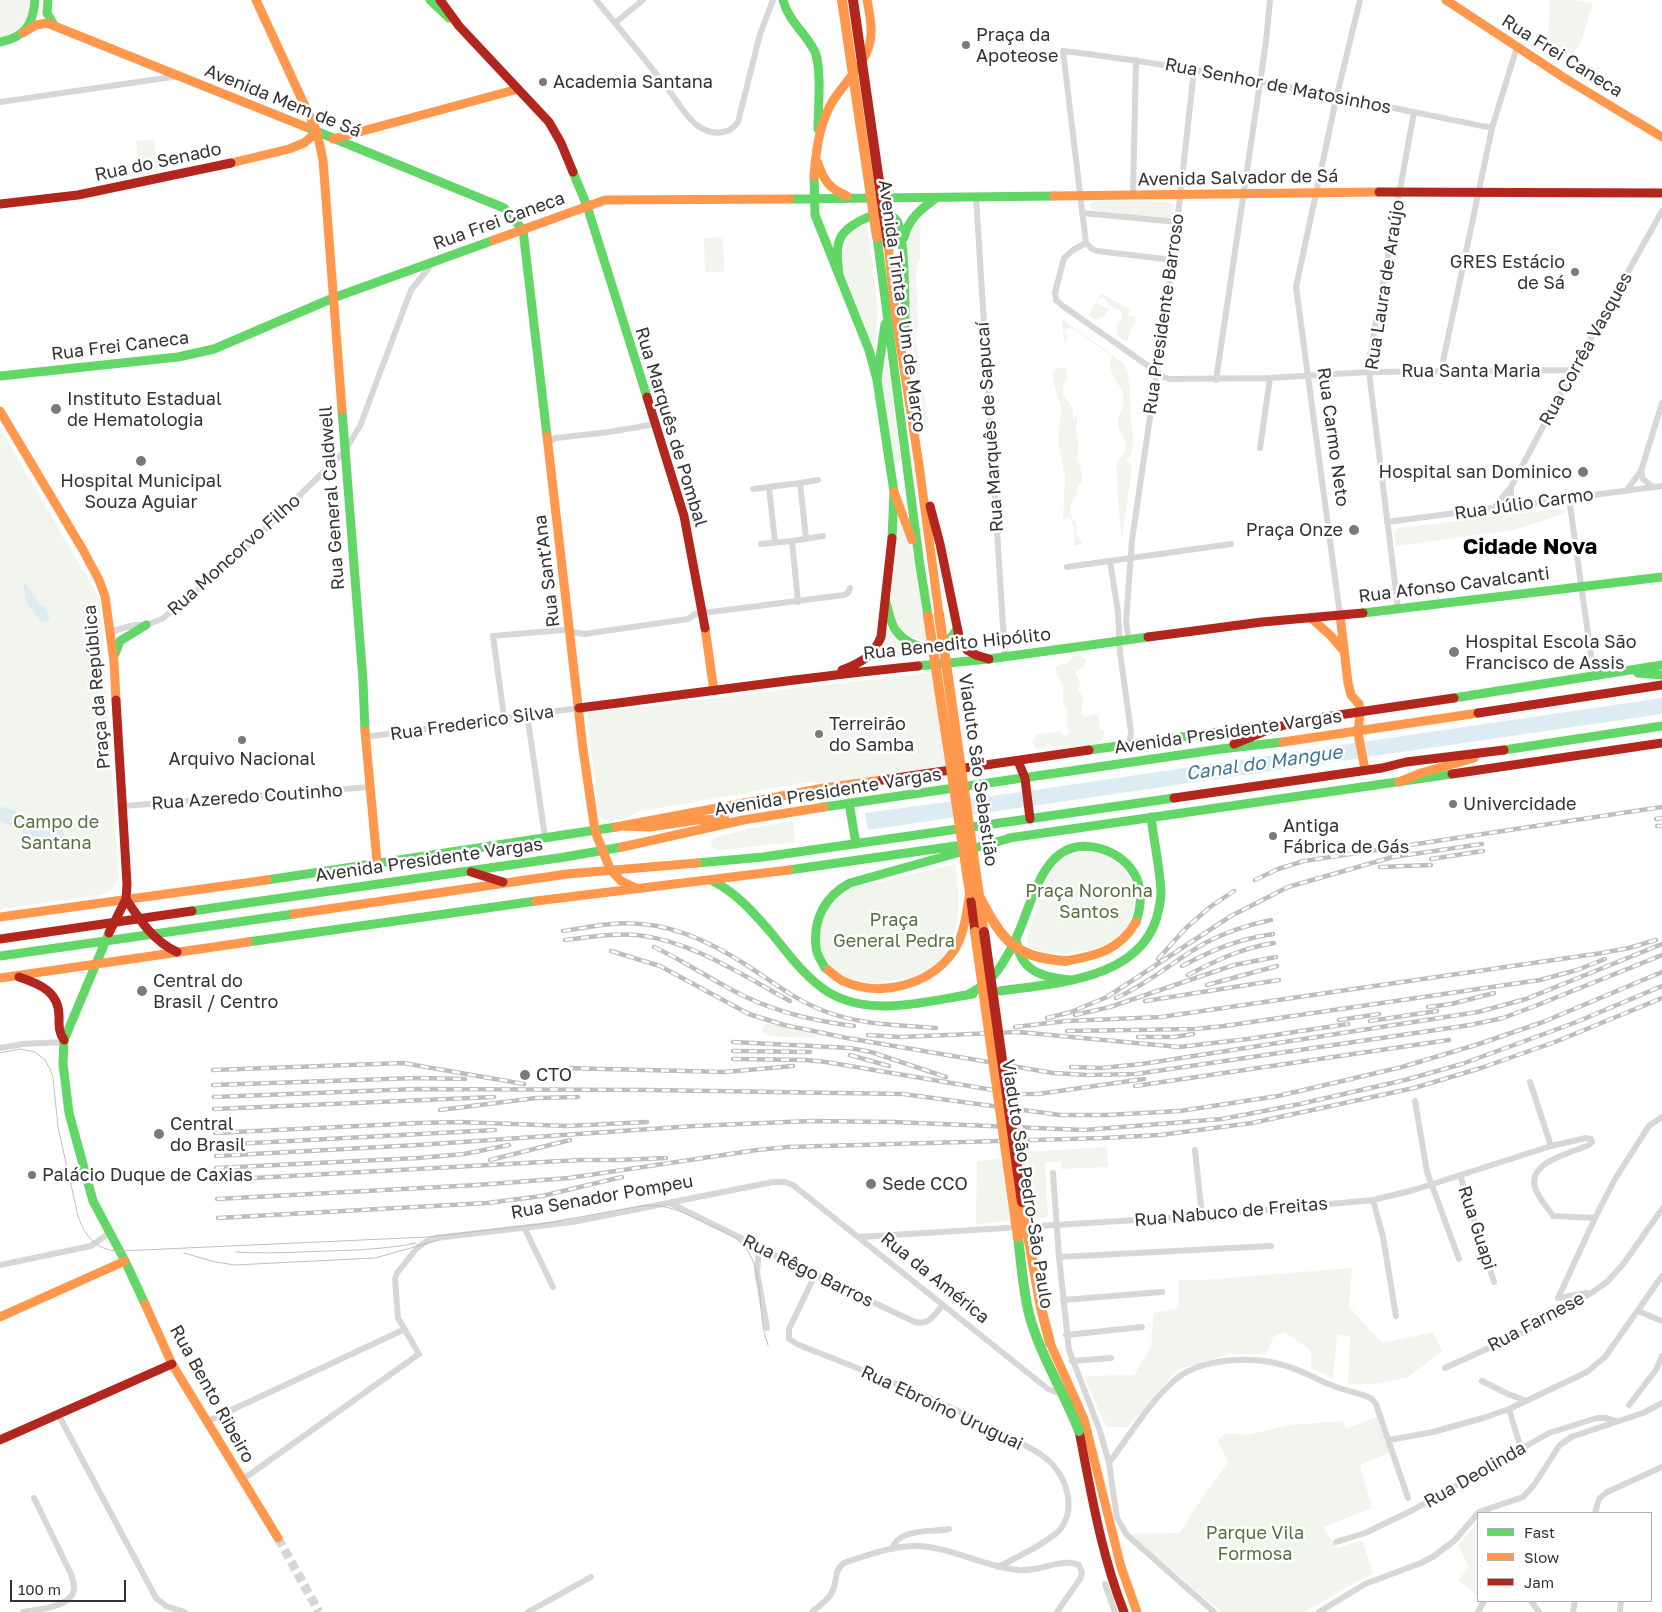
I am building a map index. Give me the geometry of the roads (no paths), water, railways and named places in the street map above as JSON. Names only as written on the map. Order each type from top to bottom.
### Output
[{"type":"main road","points":[[23,33],[32,16],[35,0]]},
{"type":"main road","points":[[48,0],[47,14],[54,26]]},
{"type":"main road","name":"Rua General Caldwell","points":[[256,0],[317,132],[323,160],[363,681],[365,737],[377,862]]},
{"type":"main road","points":[[430,0],[459,26]]},
{"type":"main road","points":[[440,0],[459,26]]},
{"type":"main road","name":"Avenida Trinta e Um de Março","points":[[842,0],[877,237],[928,616]]},
{"type":"main road","name":"Avenida Trinta e Um de Março","points":[[853,0],[888,244],[895,311],[919,465],[939,614]]},
{"type":"main road","points":[[818,138],[824,118],[833,100],[866,55],[871,32],[867,0]]},
{"type":"main road","name":"Rua Frei Caneca","points":[[1446,0],[1566,79],[1662,137]]},
{"type":"main road","points":[[783,3],[793,21],[807,37],[817,54],[818,138],[813,198]]},
{"type":"main road","name":"Avenida Mem de Sá","points":[[0,42],[14,39],[40,23],[47,23],[504,208],[523,230]]},
{"type":"main road","name":"Rua Marquês de Pombal","points":[[459,26],[549,122],[556,133],[587,206],[684,516],[714,691]]},
{"type":"main road","points":[[333,139],[518,89]]},
{"type":"main road","name":"Rua do Senado","points":[[0,204],[78,195],[203,170],[289,149],[304,143],[317,132]]},
{"type":"main road","points":[[816,158],[827,185],[833,191],[852,198]]},
{"type":"main road","name":"Avenida Salvador de Sá","points":[[813,198],[1399,192],[1662,193]]},
{"type":"main road","name":"Avenida Trinta e Um de Março","points":[[813,198],[814,215],[869,350],[878,380],[894,492],[894,520],[886,602],[881,637],[877,649],[860,664],[827,675]]},
{"type":"main road","name":"Rua Frei Caneca","points":[[0,376],[178,357],[224,346],[333,298],[605,200],[813,198]]},
{"type":"main road","points":[[903,246],[910,220],[936,198]]},
{"type":"main road","points":[[839,276],[838,247],[841,237],[848,229],[864,219],[878,214],[894,218],[898,222],[901,229],[903,246],[904,368]]},
{"type":"main road","name":"Rua Sant'Ana","points":[[523,230],[595,830],[610,869],[621,881],[639,888]]},
{"type":"main road","points":[[878,380],[887,311]]},
{"type":"main road","name":"Praça da República","points":[[0,411],[58,510],[84,550],[99,580],[108,607],[114,662],[128,871],[126,899]]},
{"type":"main road","points":[[919,465],[940,544],[957,629],[964,648],[968,652],[989,659]]},
{"type":"main road","points":[[894,492],[920,566]]},
{"type":"main road","name":"Rua Afonso Cavalcanti","points":[[1340,615],[1662,577]]},
{"type":"main road","points":[[886,602],[892,623],[898,633],[918,645],[932,647],[947,644],[957,629]]},
{"type":"main road","name":"Viaduto São Sebastião","points":[[939,614],[979,932]]},
{"type":"main road","name":"Rua Benedito Hipólito","points":[[579,708],[827,675],[989,659],[1262,622],[1340,615]]},
{"type":"main road","name":"Rua Carmo Neto","points":[[1340,615],[1343,651],[1351,695],[1359,704],[1360,712]]},
{"type":"main road","name":"Viaduto São Sebastião","points":[[928,616],[974,895]]},
{"type":"main road","points":[[1311,618],[1332,636],[1343,651]]},
{"type":"main road","points":[[114,662],[120,640],[146,625]]},
{"type":"main road","name":"Avenida Presidente Vargas","points":[[0,917],[158,896],[623,826],[682,813],[824,788],[1360,712],[1662,665]]},
{"type":"main road","points":[[1620,672],[1662,675]]},
{"type":"main road","points":[[1518,706],[1542,685]]},
{"type":"main road","name":"Avenida Presidente Vargas","points":[[0,939],[602,851],[743,820],[849,803],[1221,749],[1261,745],[1662,685]]},
{"type":"main road","points":[[1360,712],[1358,729],[1364,765]]},
{"type":"main road","points":[[1221,749],[1265,731],[1298,721]]},
{"type":"main road","name":"Avenida Presidente Vargas","points":[[0,956],[610,869],[763,857],[856,844],[1029,813],[1364,765],[1491,752],[1662,726]]},
{"type":"main road","points":[[0,978],[570,896],[711,880],[1662,744]]},
{"type":"main road","points":[[1399,782],[1421,773],[1460,763],[1491,752]]},
{"type":"main road","points":[[1018,760],[1025,778],[1029,813]]},
{"type":"main road","points":[[849,803],[856,844]]},
{"type":"main road","points":[[1000,990],[1073,980],[1100,974],[1127,960],[1141,947],[1157,919],[1161,899],[1151,817]]},
{"type":"main road","points":[[623,826],[638,828],[696,820],[743,820]]},
{"type":"main road","points":[[974,895],[954,951],[928,977],[899,987],[880,989],[853,985],[839,980],[826,969],[818,957],[815,943],[815,927],[819,913],[828,898],[838,889],[850,883],[1014,837]]},
{"type":"main road","points":[[967,995],[991,979],[1000,968],[1016,939],[1042,872],[1062,852],[1083,847],[1102,848],[1120,858],[1133,871],[1140,890],[1141,903],[1137,920],[1130,933],[1118,944],[1102,953],[1066,961],[1034,958],[1023,953],[1012,945],[995,926],[974,895]]},
{"type":"main road","points":[[469,871],[506,883]]},
{"type":"main road","points":[[711,880],[725,886],[744,902],[814,982],[830,994],[849,1002],[868,1005],[914,1002],[978,993]]},
{"type":"main road","points":[[64,1041],[105,941],[126,899],[140,919],[167,949],[177,952]]},
{"type":"main road","name":"Viaduto São Pedro-São Paulo","points":[[979,932],[1041,1308],[1050,1343],[1072,1391]]},
{"type":"main road","name":"Viaduto São Pedro-São Paulo","points":[[979,932],[1008,1170],[1029,1313],[1039,1343],[1079,1431],[1109,1585]]},
{"type":"main road","points":[[1016,939],[1017,952],[1025,966],[1046,976],[1073,980]]},
{"type":"main road","points":[[16,976],[43,986],[54,995],[60,1008],[58,1030],[64,1041]]},
{"type":"main road","name":"Rua Bento Ribeiro","points":[[64,1041],[63,1064],[69,1113],[90,1192],[109,1233],[125,1261],[172,1364],[278,1538]]},
{"type":"main road","points":[[0,1317],[125,1261]]},
{"type":"main road","points":[[0,1440],[172,1364]]},
{"type":"main road","points":[[1072,1391],[1084,1419],[1112,1534],[1136,1611]]},
{"type":"main road","points":[[1109,1585],[1124,1612]]},
{"type":"street","points":[[596,0],[691,120],[709,132],[719,133],[731,130],[738,122],[760,34],[772,2],[783,3]]},
{"type":"street","points":[[615,23],[643,0]]},
{"type":"street","points":[[1216,380],[1270,0]]},
{"type":"street","name":"Rua Carmo Neto","points":[[1340,615],[1296,287],[1337,95],[1360,0]]},
{"type":"street","points":[[1441,372],[1492,128],[1517,47]]},
{"type":"street","name":"Rua Senhor de Matosinhos","points":[[1080,196],[1063,51],[1136,60],[1260,81],[1337,95],[1492,128]]},
{"type":"street","points":[[1134,195],[1136,60]]},
{"type":"street","name":"Rua Presidente Barroso","points":[[1124,641],[1130,558],[1174,260],[1194,70]]},
{"type":"street","points":[[0,102],[179,76]]},
{"type":"street","name":"Rua Laura de Araújo","points":[[1398,608],[1369,372],[1370,355],[1414,112]]},
{"type":"street","points":[[1080,196],[1086,243],[1092,249],[1174,260]]},
{"type":"street","name":"Rua Marquês de Sapucaí","points":[[976,197],[1005,657]]},
{"type":"street","name":"Rua Corrêa Vasques","points":[[1493,509],[1511,487],[1573,370],[1662,211]]},
{"type":"street","points":[[1082,213],[1178,222]]},
{"type":"street","name":"Rua Santa Maria","points":[[1086,243],[1073,250],[1064,258],[1055,289],[1056,300],[1170,380],[1270,378],[1369,372],[1573,370]]},
{"type":"street","name":"Rua Moncorvo Filho","points":[[110,632],[134,625],[146,625],[162,619],[235,558],[344,452],[360,426],[411,290],[433,263]]},
{"type":"street","points":[[1260,448],[1270,378]]},
{"type":"street","points":[[1626,491],[1640,471],[1662,403]]},
{"type":"street","points":[[548,442],[556,438],[656,424]]},
{"type":"street","points":[[1640,471],[1643,479],[1654,487]]},
{"type":"street","points":[[753,489],[818,480]]},
{"type":"street","points":[[800,483],[806,538]]},
{"type":"street","name":"Rua Júlio Carmo","points":[[1387,522],[1662,486]]},
{"type":"street","points":[[769,487],[775,542]]},
{"type":"street","name":"Rua Corrêa Vasques","points":[[1511,487],[1511,507]]},
{"type":"street","points":[[1569,498],[1594,677]]},
{"type":"street","points":[[761,544],[823,536]]},
{"type":"street","points":[[792,541],[798,602]]},
{"type":"street","points":[[1067,567],[1231,544]]},
{"type":"street","points":[[1110,561],[1124,641],[1132,732],[1130,740],[1124,746]]},
{"type":"street","points":[[504,718],[493,636],[562,630],[584,634],[688,619],[702,613],[844,595],[848,593],[850,588]]},
{"type":"street","name":"Rua Frederico Silva","points":[[365,737],[579,708]]},
{"type":"street","points":[[527,714],[545,838]]},
{"type":"street","name":"Rua Azeredo Coutinho","points":[[123,806],[370,787]]},
{"type":"street","points":[[0,1048],[64,1041]]},
{"type":"street","points":[[1530,1082],[1551,1146]]},
{"type":"street","points":[[1415,1101],[1427,1172],[1459,1259]]},
{"type":"street","points":[[1594,1218],[1615,1179],[1645,1132],[1650,1125],[1662,1117]]},
{"type":"street","name":"Rua Nabuco de Freitas","points":[[860,1238],[1202,1216],[1373,1200],[1431,1185],[1580,1138],[1589,1138],[1592,1142],[1586,1147],[1551,1160],[1536,1172],[1534,1179],[1536,1191],[1554,1216],[1594,1218]]},
{"type":"street","points":[[1195,1150],[1202,1216]]},
{"type":"street","points":[[1053,1173],[1066,1335],[1072,1361],[1087,1395],[1109,1463],[1115,1507],[1121,1527],[1134,1541],[1214,1612]]},
{"type":"street","name":"Rua Guapi","points":[[1460,1175],[1494,1282]]},
{"type":"street","name":"Rua Senador Pompeu","points":[[403,1330],[398,1318],[396,1303],[395,1283],[397,1273],[411,1254],[428,1240],[573,1222],[780,1181]]},
{"type":"street","name":"Rua da América","points":[[780,1181],[793,1185],[1048,1389],[1059,1393],[1072,1391]]},
{"type":"street","points":[[1373,1200],[1384,1237],[1396,1316]]},
{"type":"street","name":"Rua Rêgo Barros","points":[[670,1203],[759,1248],[920,1324],[928,1322],[942,1306]]},
{"type":"street","points":[[1593,1292],[1608,1281],[1624,1263],[1662,1209]]},
{"type":"street","name":"Rua Farnese","points":[[1593,1292],[1558,1298],[1594,1218]]},
{"type":"street","points":[[524,1229],[553,1286]]},
{"type":"street","points":[[0,1265],[91,1246],[109,1233]]},
{"type":"street","points":[[1059,1257],[1271,1246]]},
{"type":"street","points":[[759,1248],[757,1272],[768,1328]]},
{"type":"street","name":"Rua Ebroíno Uruguai","points":[[815,1275],[789,1329],[789,1339],[799,1345],[936,1401],[990,1427],[1041,1456],[1052,1464],[1063,1480],[1068,1495],[1066,1515],[1062,1528],[1053,1536],[998,1567]]},
{"type":"street","points":[[1389,1440],[1458,1426],[1509,1409],[1575,1379],[1597,1366],[1662,1276]]},
{"type":"street","points":[[1063,1300],[1162,1292]]},
{"type":"street","name":"Rua Farnese","points":[[1445,1368],[1526,1330],[1593,1292]]},
{"type":"street","points":[[1638,1311],[1662,1321]]},
{"type":"street","points":[[1066,1335],[1142,1327]]},
{"type":"street","points":[[206,1422],[403,1330],[419,1354],[242,1480]]},
{"type":"street","points":[[1629,1405],[1656,1370],[1662,1356]]},
{"type":"street","points":[[1072,1361],[1110,1358]]},
{"type":"street","points":[[1109,1463],[1152,1405],[1177,1378],[1189,1371],[1207,1365],[1246,1359],[1285,1366],[1337,1388],[1372,1399],[1376,1404],[1408,1498]]},
{"type":"street","points":[[1482,1381],[1508,1394],[1527,1400]]},
{"type":"street","points":[[1480,1512],[1517,1499],[1529,1492],[1553,1454],[1564,1441],[1643,1413],[1662,1403]]},
{"type":"street","points":[[1509,1409],[1521,1449]]},
{"type":"street","points":[[58,1414],[156,1598],[166,1606],[185,1612]]},
{"type":"street","name":"Rua Deolinda","points":[[1336,1542],[1390,1522],[1558,1429],[1602,1417],[1616,1421]]},
{"type":"street","points":[[1595,1512],[1600,1499],[1607,1492],[1662,1467]]},
{"type":"street","points":[[23,1612],[61,1604],[73,1592],[74,1587],[71,1574],[34,1498]]},
{"type":"street","points":[[1319,1612],[1365,1584],[1421,1563],[1434,1556],[1454,1541],[1477,1515]]},
{"type":"street","points":[[892,1549],[896,1542],[907,1534],[949,1529]]},
{"type":"street","points":[[812,1612],[832,1592],[836,1573],[844,1563],[892,1549],[922,1546],[998,1567],[1040,1570],[1062,1563],[1073,1562],[1079,1565],[1082,1573],[1080,1579],[1057,1612]]},
{"type":"street","points":[[528,1612],[591,1577]]},
{"type":"street","points":[[1109,1585],[1115,1612]]},
{"type":"water","points":[[25,583],[41,605],[46,608],[50,619],[48,621],[41,621],[25,601],[26,596],[23,586]]},
{"type":"water","name":"Canal do Mangue","points":[[1662,698],[1662,714],[868,830],[865,813],[1014,793]]},
{"type":"water","points":[[0,807],[8,808],[32,819],[60,827],[63,830],[65,839],[58,847],[49,851],[34,848],[20,828],[0,821]]},
{"type":"tunnel","points":[[278,1538],[319,1612]]},
{"type":"tram line","points":[[0,1053],[20,1049],[35,1052],[45,1060],[50,1069],[53,1077],[58,1127],[78,1216],[88,1236],[98,1245],[105,1248],[120,1251],[428,1237],[541,1224],[641,1206],[666,1207],[725,1232],[738,1240],[747,1250],[754,1262],[764,1332],[768,1345]]},
{"type":"tram line","points":[[184,1253],[215,1262],[235,1265],[375,1258],[439,1240]]},
{"type":"tram line","points":[[236,1252],[271,1253],[350,1250],[416,1243]]},
{"type":"railway","points":[[1255,880],[1278,869],[1304,861],[1662,807]]},
{"type":"railway","points":[[1656,819],[1662,818]]},
{"type":"railway","points":[[1657,826],[1662,826]]},
{"type":"railway","points":[[1047,1018],[1071,1012],[1107,997],[1231,916],[1288,887],[1393,857],[1482,844]]},
{"type":"railway","points":[[1431,859],[1483,851]]},
{"type":"railway","points":[[1380,867],[1431,865]]},
{"type":"railway","points":[[1158,959],[1186,928],[1210,907],[1234,891]]},
{"type":"railway","points":[[1116,998],[1139,986],[1205,943],[1237,929],[1271,920]]},
{"type":"railway","points":[[563,931],[631,923],[667,928],[702,940],[735,958],[797,998],[827,1012],[853,1020],[936,1028]]},
{"type":"railway","points":[[1182,966],[1226,946],[1247,939],[1273,934]]},
{"type":"railway","points":[[565,940],[619,935],[657,938],[716,960],[790,1001]]},
{"type":"railway","points":[[1015,1027],[1066,1021],[1161,1017],[1602,953],[1656,940]]},
{"type":"railway","points":[[1188,975],[1230,955],[1274,943]]},
{"type":"railway","points":[[1071,1067],[1101,1068],[1142,1064],[1478,1012],[1526,999],[1662,944]]},
{"type":"railway","points":[[654,947],[734,991],[777,1010],[808,1018],[854,1026]]},
{"type":"railway","points":[[611,951],[660,966],[749,1014],[784,1025],[847,1038],[1053,1073],[1087,1075],[1136,1074],[1470,1025],[1503,1018],[1662,955]]},
{"type":"railway","points":[[1075,1015],[1110,1007],[1234,965],[1276,957]]},
{"type":"railway","points":[[1067,1031],[1195,1029],[1224,1026],[1540,980],[1577,970],[1605,959]]},
{"type":"railway","points":[[1207,985],[1277,966]]},
{"type":"railway","points":[[214,1097],[416,1089],[648,1090],[903,1094],[1060,1115],[1106,1115],[1180,1111],[1278,1096],[1402,1067],[1543,1022],[1662,972]]},
{"type":"railway","points":[[1145,1001],[1279,980]]},
{"type":"railway","points":[[216,1156],[418,1145],[694,1126],[811,1121],[894,1122],[1084,1130],[1222,1119],[1300,1104],[1405,1080],[1462,1064],[1574,1023],[1662,986]]},
{"type":"railway","points":[[1428,1007],[1451,1004],[1494,993]]},
{"type":"railway","points":[[217,1199],[477,1185],[569,1178],[788,1147],[1103,1138],[1160,1135],[1252,1123],[1414,1088],[1481,1068],[1555,1042],[1662,998]]},
{"type":"railway","points":[[1370,1021],[1437,1011]]},
{"type":"railway","points":[[1339,1020],[1379,1014]]},
{"type":"railway","points":[[868,1035],[900,1037],[1018,1032],[1179,1047],[1348,1024]]},
{"type":"railway","points":[[1138,1037],[1174,1037],[1193,1034]]},
{"type":"railway","points":[[1135,1086],[1449,1040]]},
{"type":"railway","points":[[733,1042],[850,1048],[871,1052],[946,1077]]},
{"type":"railway","points":[[733,1051],[810,1052]]},
{"type":"railway","points":[[850,1055],[889,1066]]},
{"type":"railway","points":[[733,1059],[826,1062],[1017,1094],[1038,1094],[1144,1079]]},
{"type":"railway","points":[[213,1070],[403,1063],[524,1084]]},
{"type":"railway","points":[[565,1068],[725,1072],[793,1066]]},
{"type":"railway","points":[[213,1085],[416,1078],[465,1079]]},
{"type":"railway","points":[[214,1109],[494,1097]]},
{"type":"railway","points":[[440,1110],[536,1098],[578,1097]]},
{"type":"railway","points":[[215,1133],[419,1123],[459,1122],[567,1126],[647,1122]]},
{"type":"railway","points":[[215,1145],[495,1130]]},
{"type":"railway","points":[[490,1160],[570,1140]]},
{"type":"railway","points":[[216,1168],[418,1158],[464,1154],[509,1145]]},
{"type":"railway","points":[[217,1180],[580,1160],[666,1158]]},
{"type":"railway","points":[[218,1218],[487,1203],[542,1196],[622,1177]]},
{"type":"place","name":"Praça da Apoteose","points":[[966,45]]},
{"type":"place","name":"Academia Santana","points":[[543,82]]},
{"type":"place","name":"GRES Estácio de Sá","points":[[1575,272]]},
{"type":"place","name":"Instituto Estadual de Hematologia","points":[[56,409]]},
{"type":"place","name":"Hospital Municipal Souza Aguiar","points":[[141,461]]},
{"type":"place","name":"Hospital san Dominico","points":[[1583,472]]},
{"type":"place","name":"Praça Onze","points":[[1354,530]]},
{"type":"place","name":"Hospital Escola São Francisco de Assis","points":[[1454,652]]},
{"type":"place","name":"Terreirão do Samba","points":[[819,734]]},
{"type":"place","name":"Arquivo Nacional","points":[[242,740]]},
{"type":"place","name":"Univercidade","points":[[1453,804]]},
{"type":"place","name":"Antiga Fábrica de Gás","points":[[1273,836]]},
{"type":"place","name":"Central do Brasil / Centro","points":[[142,991]]},
{"type":"place","name":"CTO","points":[[525,1075]]},
{"type":"place","name":"Central do Brasil","points":[[159,1134]]},
{"type":"place","name":"Palácio Duque de Caxias","points":[[32,1175]]},
{"type":"place","name":"Sede CCO","points":[[871,1184]]},
{"type":"district","name":"Cidade Nova","points":[[1530,547]]},
{"type":"park label","name":"Campo de Santana","points":[[56,832]]},
{"type":"park label","name":"Praça Noronha Santos","points":[[1089,901]]},
{"type":"park label","name":"Praça General Pedra","points":[[894,930]]},
{"type":"park label","name":"Parque Vila Formosa","points":[[1255,1544]]}]
